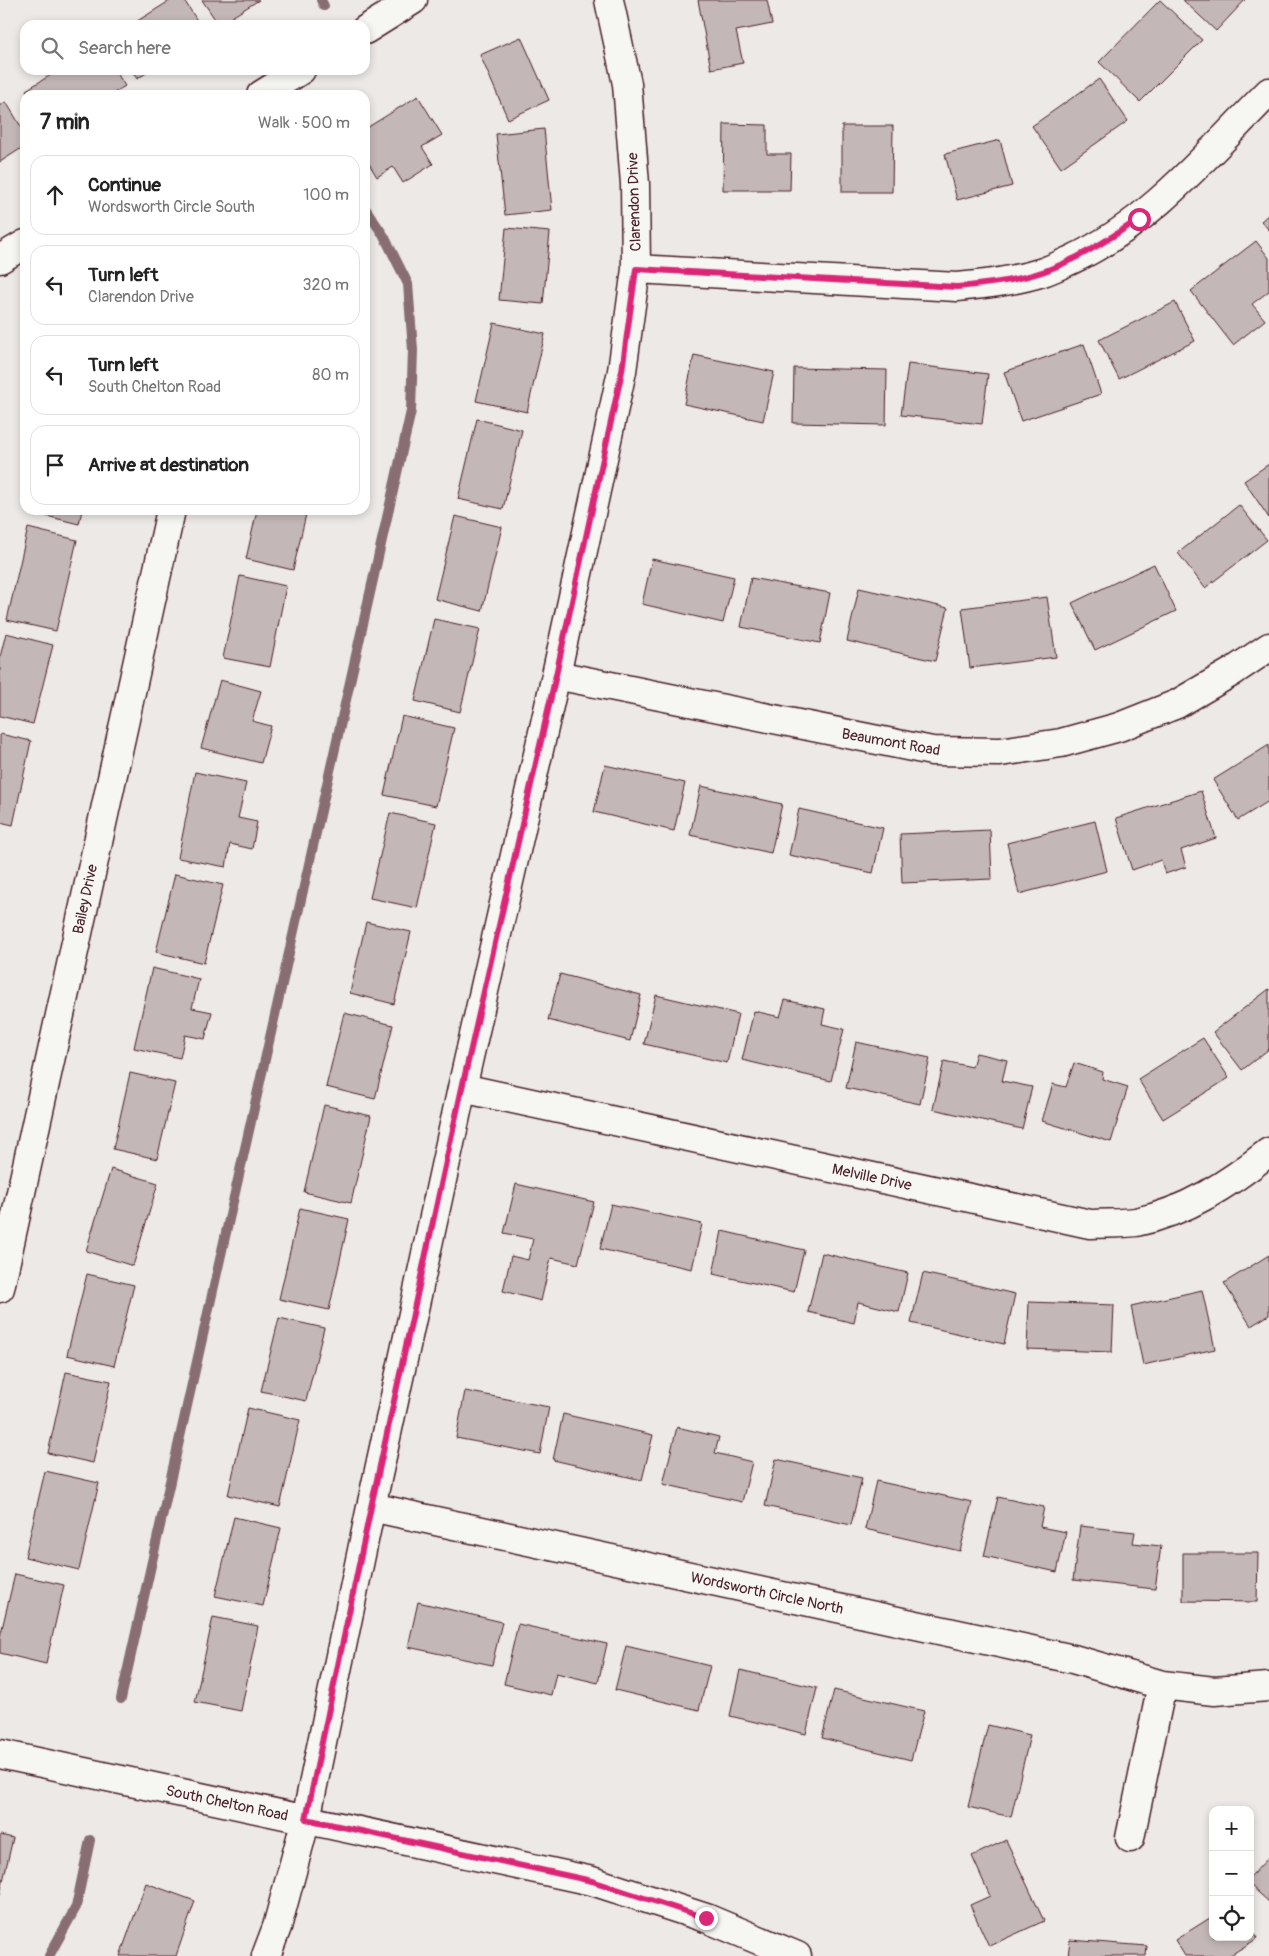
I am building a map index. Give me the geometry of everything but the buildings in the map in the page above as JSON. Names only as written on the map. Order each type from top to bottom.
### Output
[{"type":"street","points":[[370,27],[413,0]]},
{"type":"street","name":"Clarendon Drive","points":[[266,1956],[277,1927],[306,1819],[371,1507],[462,1088],[556,675],[622,371],[636,269],[635,184],[626,84],[609,0]]},
{"type":"street","points":[[269,90],[293,75]]},
{"type":"street","points":[[636,269],[957,287],[1004,282],[1045,271],[1092,250],[1139,219],[1174,188],[1269,92]]},
{"type":"street","points":[[0,260],[20,247]]},
{"type":"street","name":"Bailey Drive","points":[[0,1288],[170,515]]},
{"type":"street","name":"Beaumont Road","points":[[556,675],[932,752],[1000,752],[1061,743],[1118,727],[1177,704],[1232,672],[1269,647]]},
{"type":"street","name":"Melville Drive","points":[[462,1088],[1090,1224],[1136,1222],[1178,1209],[1213,1192],[1269,1152]]},
{"type":"street","name":"Wordsworth Circle North","points":[[371,1507],[1073,1659],[1162,1685],[1214,1690],[1269,1687]]},
{"type":"street","points":[[1130,1838],[1162,1685]]},
{"type":"street","name":"South Chelton Road","points":[[0,1754],[592,1881],[706,1918],[797,1956]]},
{"type":"waterway","points":[[321,0],[324,6]]},
{"type":"waterway","points":[[121,1699],[411,411],[413,350],[408,284],[384,236],[370,215]]},
{"type":"waterway","points":[[49,1956],[76,1907],[90,1840]]},
{"type":"route","points":[[706,1918],[592,1881],[306,1819],[371,1507],[462,1088],[556,675],[622,371],[636,269],[957,287],[1004,282],[1045,271],[1092,250],[1139,219]]}]
